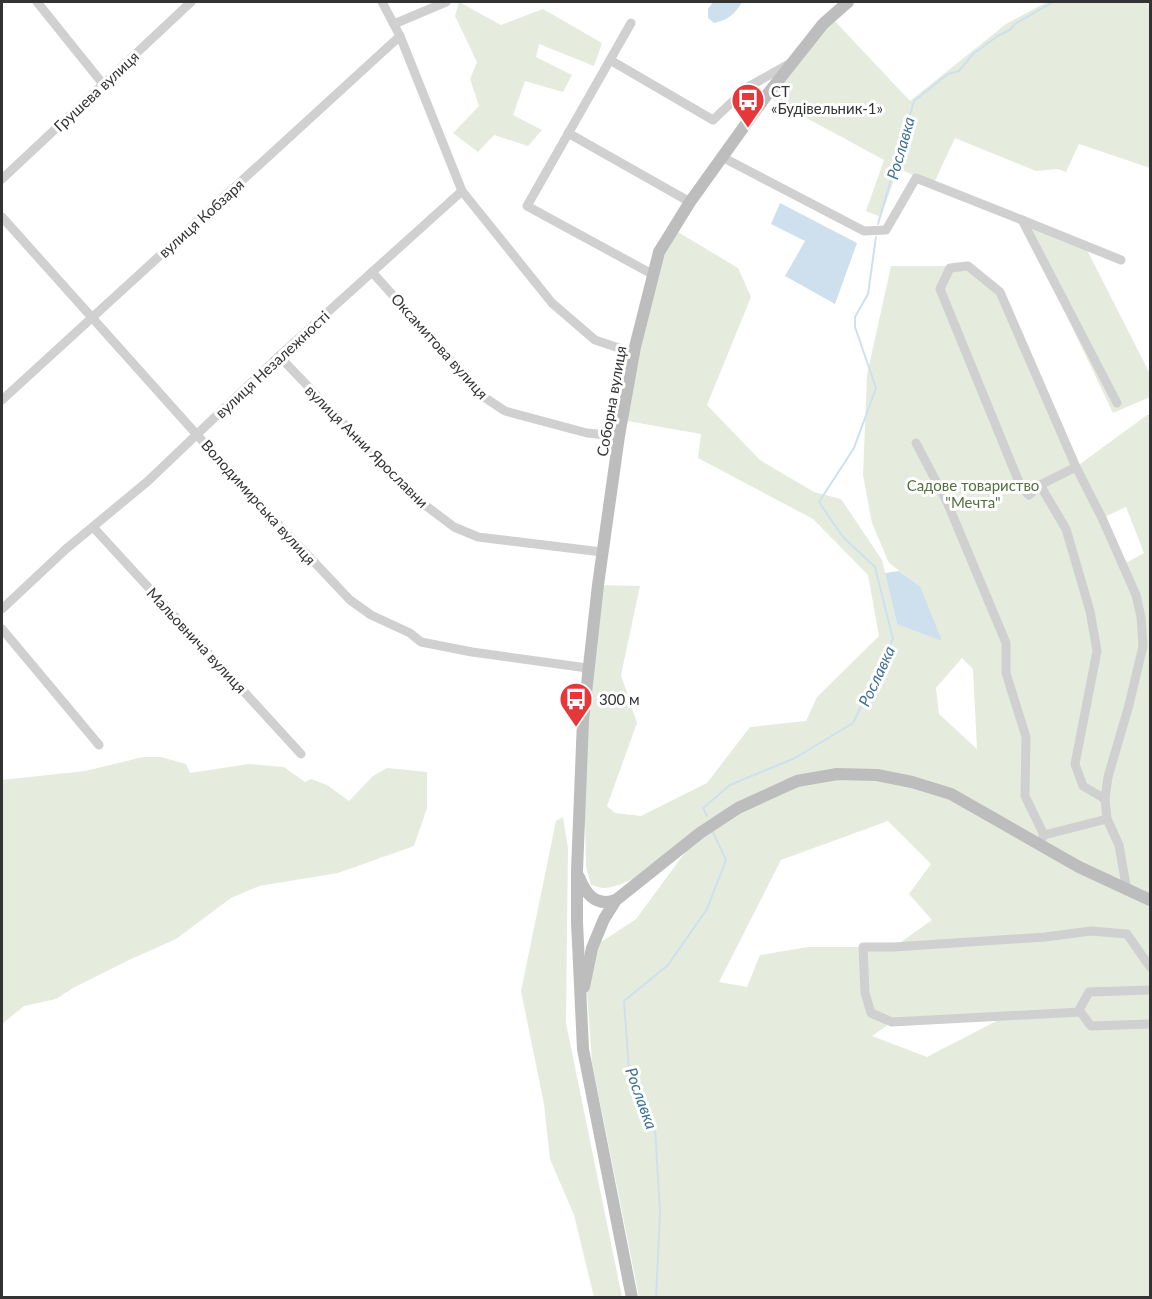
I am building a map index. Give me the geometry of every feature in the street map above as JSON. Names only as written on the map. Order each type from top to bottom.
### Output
[{"type":"street","points":[[37,2],[103,84]]},
{"type":"street","name":"Грушева вулиця","points":[[2,179],[191,2]]},
{"type":"street","points":[[382,2],[400,36],[462,191],[552,303],[595,339],[634,353]]},
{"type":"street","points":[[394,24],[446,2]]},
{"type":"street","name":"Соборна вулиця","points":[[580,1006],[577,871],[583,720],[588,668],[619,436],[634,353],[652,274],[659,252],[722,157],[791,63],[824,24],[848,2]]},
{"type":"street","points":[[631,22],[527,206],[652,274]]},
{"type":"street","name":"вулиця Кобзаря","points":[[2,400],[400,36]]},
{"type":"street","points":[[610,60],[713,120],[748,87],[791,63]]},
{"type":"street","points":[[568,133],[690,202]]},
{"type":"street","points":[[722,157],[864,231],[886,230],[916,178],[1121,260]]},
{"type":"street","name":"вулиця Незалежності","points":[[2,609],[148,481],[279,356],[462,191]]},
{"type":"street","name":"Володимирська вулиця","points":[[2,217],[91,319],[350,600],[371,615],[410,633],[421,642],[472,652],[588,668]]},
{"type":"street","points":[[1022,220],[1117,403]]},
{"type":"street","points":[[1076,467],[1040,485],[1029,495],[1021,487],[940,289],[950,268],[968,266],[1000,292],[1076,467],[1124,564],[1136,595],[1141,617],[1143,646],[1108,777],[1105,799],[1107,819],[1119,845],[1127,891]]},
{"type":"street","name":"Оксамитова вулиця","points":[[372,272],[483,397],[505,411],[587,433],[619,436]]},
{"type":"street","name":"вулиця Анни Ярославни","points":[[279,356],[413,496],[454,527],[478,537],[602,552]]},
{"type":"street","points":[[916,443],[947,502],[1006,643],[1006,673],[1026,737],[1025,796],[1042,839]]},
{"type":"street","points":[[1040,485],[1066,529],[1090,611],[1097,651],[1075,764],[1083,786],[1105,799]]},
{"type":"street","name":"Мальовнича вулиця","points":[[93,527],[301,754]]},
{"type":"street","points":[[2,629],[99,745]]},
{"type":"street","points":[[632,1298],[588,1082],[580,1006],[592,948],[604,919],[616,900],[700,833],[738,808],[797,781],[837,774],[877,776],[912,782],[951,794],[1042,839],[1079,867],[1150,900]]},
{"type":"street","points":[[1042,839],[1107,819]]},
{"type":"street","points":[[577,871],[583,888],[595,900],[607,903],[616,900]]},
{"type":"street","points":[[1080,1012],[891,1022],[871,1014],[865,993],[863,947],[1034,938],[1091,931],[1127,934],[1150,967]]},
{"type":"street","points":[[1150,990],[1089,992],[1079,1010],[1091,1026],[1148,1024],[1150,1035]]},
{"type":"green space","points":[[459,2],[501,25],[543,9],[602,43],[594,66],[539,44],[536,57],[572,75],[563,92],[525,81],[513,115],[542,130],[528,146],[494,135],[478,152],[453,133],[479,106],[470,79],[477,62],[455,16]]},
{"type":"green space","points":[[1047,2],[1150,2],[1150,168],[1079,144],[1066,172],[1058,169],[1036,171],[955,138],[933,185],[898,168],[881,217],[866,211],[884,160],[766,96],[831,17],[910,101],[1006,24]]},
{"type":"green space","points":[[1021,220],[1087,250],[1150,374],[1150,397],[1113,413]]},
{"type":"green space","name":"Садове товариство \"Мечта\"","points":[[673,229],[738,268],[751,297],[707,405],[760,460],[814,492],[841,499],[882,560],[897,624],[920,586],[889,563],[872,523],[863,475],[867,375],[891,266],[968,266],[1000,292],[1076,467],[1150,415],[1150,1297],[639,1297],[592,1062],[586,978],[592,948],[636,919],[698,835],[653,867],[627,882],[605,888],[591,885],[586,867],[583,720],[598,585],[640,586],[621,675],[637,723],[607,806],[615,813],[641,816],[707,783],[750,727],[806,721],[817,697],[879,636],[868,575],[813,519],[698,458],[701,434],[622,420],[642,315]],"holes":[[[1126,507],[1144,553],[1124,564],[1102,518]],[[962,658],[973,669],[977,749],[939,714],[936,688]],[[888,821],[931,864],[909,894],[932,920],[894,947],[808,947],[760,955],[747,987],[719,982],[781,860]],[[1004,1017],[927,1057],[872,1036],[892,1022]]]},
{"type":"green space","points":[[143,757],[161,757],[186,764],[190,773],[249,764],[284,767],[305,782],[311,779],[327,785],[349,801],[373,776],[387,768],[427,772],[427,808],[414,846],[338,873],[259,886],[231,898],[176,939],[73,988],[56,999],[24,1006],[2,1024],[2,780],[85,771]]},
{"type":"green space","points":[[563,817],[568,848],[566,1023],[622,1297],[594,1297],[574,1215],[550,1159],[544,1104],[521,991],[556,821]]},
{"type":"water","points":[[713,2],[742,2],[731,16],[714,23],[708,18],[708,9]]},
{"type":"water","points":[[780,203],[857,243],[835,304],[785,276],[805,241],[771,224]]},
{"type":"water","points":[[899,571],[920,586],[942,641],[897,624],[885,573]]},
{"type":"waterway","name":"Рославка","points":[[878,224],[914,101],[948,74],[959,71],[973,54],[999,35],[1053,2]]},
{"type":"waterway","name":"Рославка","points":[[707,816],[703,808],[730,785],[795,758],[853,723],[893,639],[875,567],[843,537],[819,502],[854,448],[876,388],[855,327],[855,317],[868,294],[876,237]]},
{"type":"waterway","name":"Рославка","points":[[656,1298],[660,1211],[655,1129],[629,1071],[624,1001],[668,965],[707,909],[726,860],[712,830]]},
{"type":"place","name":"СТ «Будівельник-1»","points":[[748,129]]},
{"type":"place","name":"300 м","points":[[576,728]]}]
